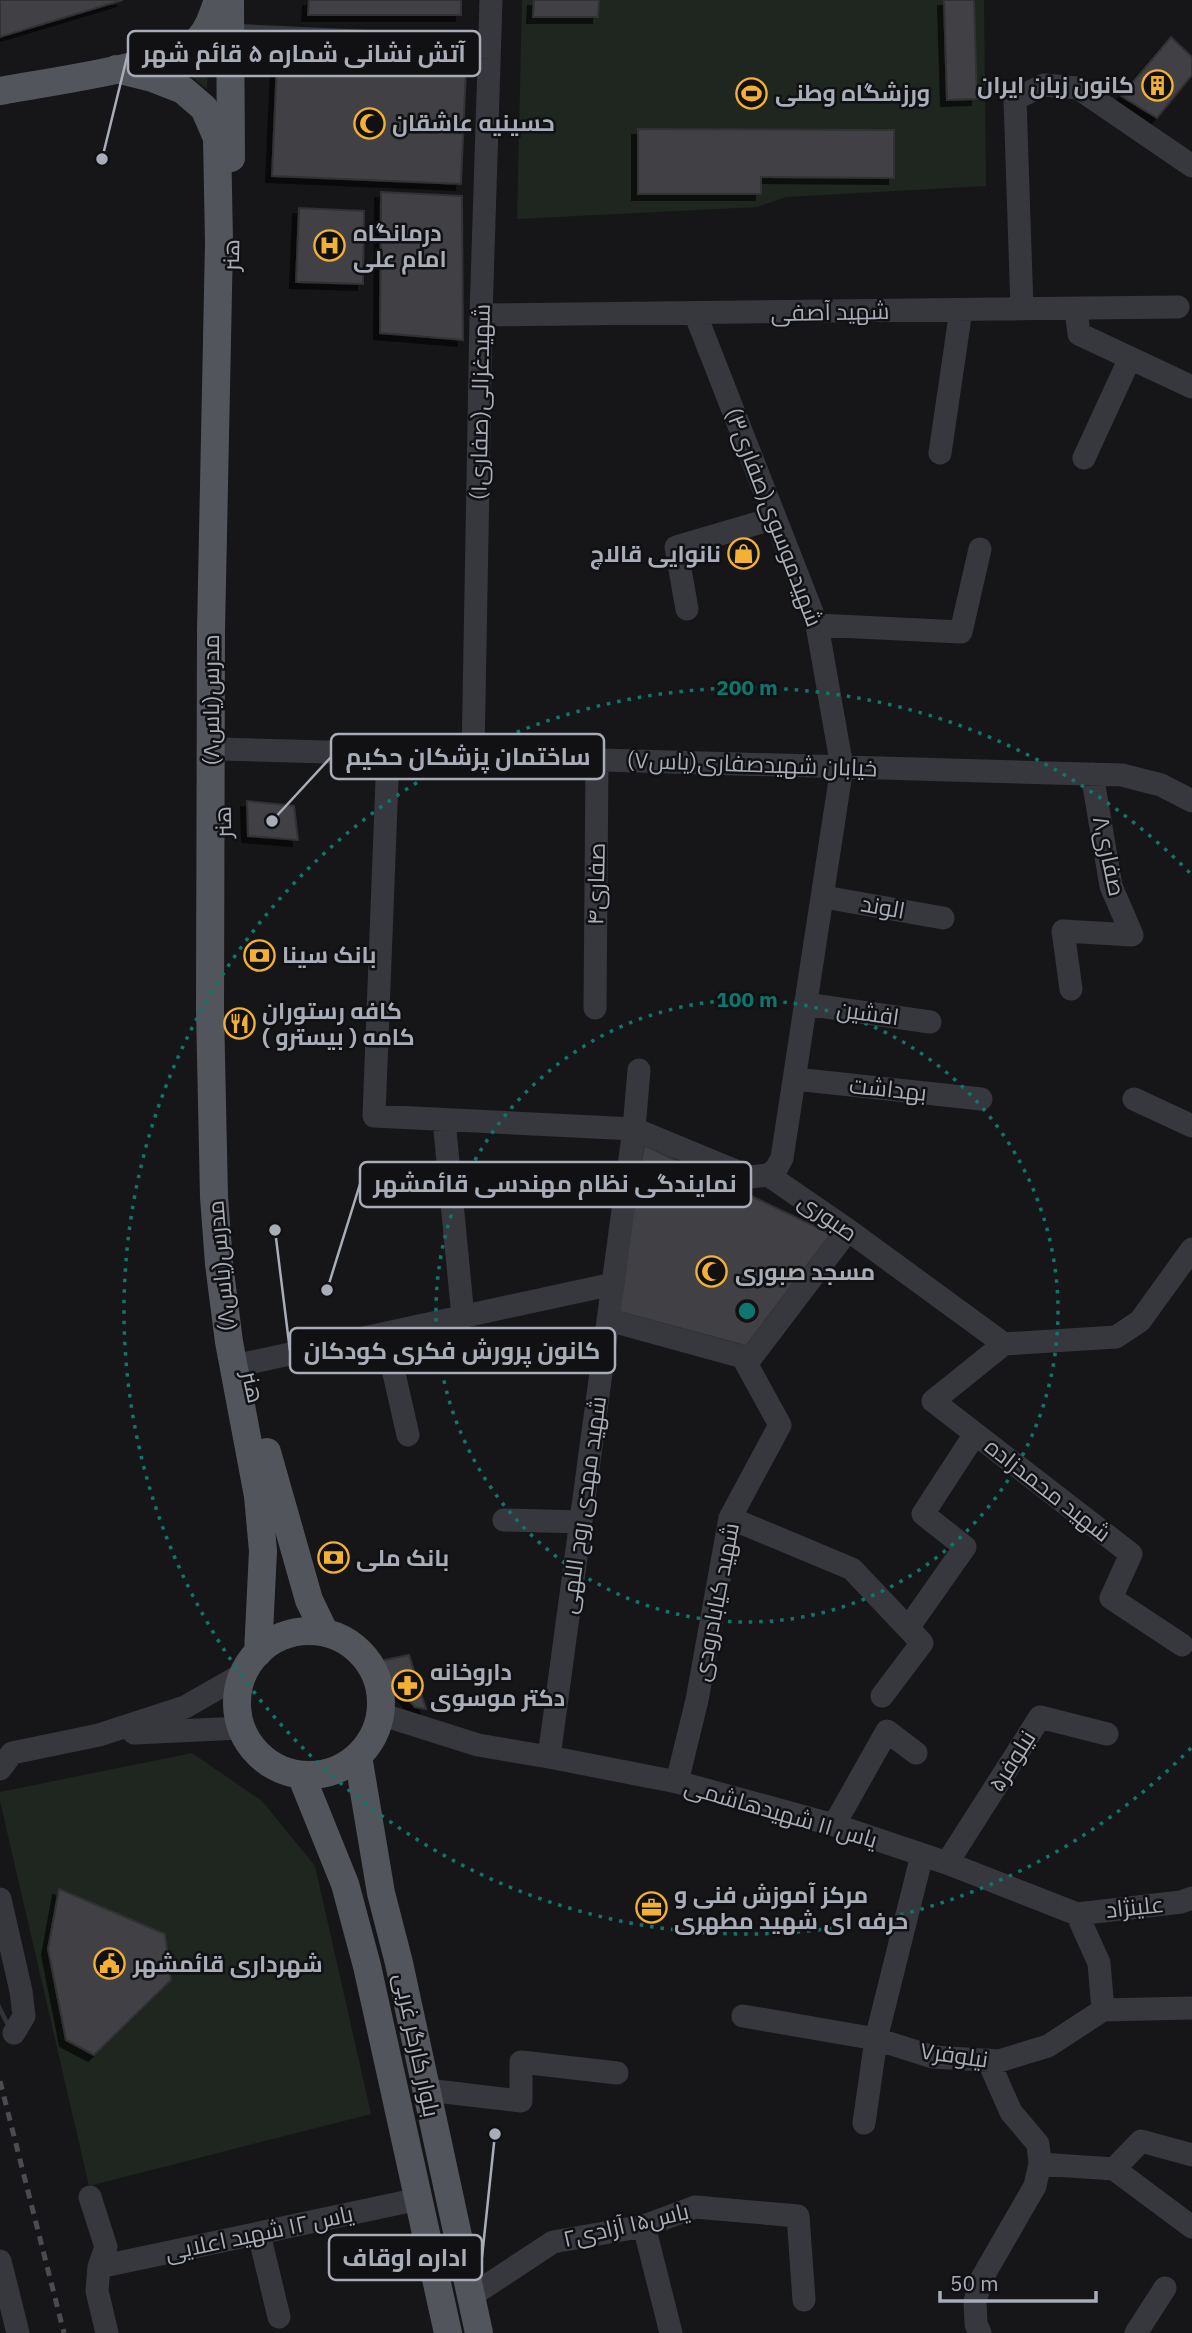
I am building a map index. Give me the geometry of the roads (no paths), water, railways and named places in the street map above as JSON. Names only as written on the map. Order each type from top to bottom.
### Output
[{"type":"main road","name":"مدرس(یاس۸)","points":[[0,91],[169,57],[189,48],[206,30],[218,0]]},
{"type":"main road","name":"هنر","points":[[230,0],[232,223],[222,749],[229,1190],[234,1265],[248,1363],[271,1469],[309,1600],[324,1632]]},
{"type":"main road","name":"مدرس(یاس۸)","points":[[116,69],[152,78],[183,90],[204,108],[217,138],[219,242],[211,644],[210,1010],[214,1197],[229,1342],[258,1496],[263,1551],[250,1664]]},
{"type":"main road","points":[[296,1631],[324,1632],[345,1639],[362,1653],[374,1671],[380,1692],[380,1714],[373,1737],[358,1756],[338,1769],[315,1775],[301,1775],[269,1763],[249,1743],[238,1717],[238,1688],[250,1664],[269,1642],[296,1631]]},
{"type":"main road","name":"بلوار کارگر غربی","points":[[358,1756],[381,1893],[399,1963],[479,2333]]},
{"type":"main road","name":"بلوار کارگر غربی","points":[[301,1775],[345,1884],[367,1966],[448,2333]]},
{"type":"main road","points":[[397,2097],[427,2090]]},
{"type":"street","name":"شهیدغزالی(صفاری۱)","points":[[473,756],[481,316],[491,0]]},
{"type":"street","points":[[229,35],[489,47]]},
{"type":"street","points":[[1022,309],[1015,99],[1044,85],[1078,88],[1192,166]]},
{"type":"street","name":"شهید آصفی","points":[[481,316],[1178,307]]},
{"type":"street","points":[[1076,309],[1079,334],[1192,387]]},
{"type":"street","points":[[940,453],[961,310]]},
{"type":"street","name":"شهیدموسوی(صفاری۳)","points":[[695,313],[817,625],[842,766],[782,1158],[776,1169],[768,1175]]},
{"type":"street","points":[[1084,458],[1130,358]]},
{"type":"street","points":[[687,609],[676,547],[775,518]]},
{"type":"street","points":[[817,625],[961,632],[980,549]]},
{"type":"street","name":"خیابان شهیدصفاری(یاس۷)","points":[[222,749],[1122,775],[1161,785],[1192,802]]},
{"type":"street","name":"صبوری","points":[[388,754],[374,1116],[634,1129],[750,1177],[768,1175],[1004,1344]]},
{"type":"street","name":"صفاری۴","points":[[595,1009],[597,760]]},
{"type":"street","name":"صفاری۸","points":[[1071,989],[1063,932],[1132,935],[1111,886],[1092,774]]},
{"type":"street","name":"الوند","points":[[824,897],[943,918]]},
{"type":"street","name":"افشین","points":[[805,1004],[930,1022]]},
{"type":"street","name":"شهید مهدی روح اللهی","points":[[549,1756],[634,1129],[639,1070]]},
{"type":"street","name":"بهداشت","points":[[794,1079],[981,1099]]},
{"type":"street","points":[[1134,1099],[1192,1126]]},
{"type":"street","points":[[444,1119],[463,1317]]},
{"type":"street","points":[[608,1320],[750,1359],[848,1230]]},
{"type":"street","points":[[1004,1344],[1116,1338],[1140,1321],[1191,1250]]},
{"type":"street","points":[[248,1363],[613,1283]]},
{"type":"street","points":[[385,1334],[408,1435]]},
{"type":"street","name":"شهید محمدزاده","points":[[1004,1344],[933,1401],[1130,1554],[1111,1598],[1182,1645]]},
{"type":"street","name":"شهید کیابادرودی","points":[[677,1783],[697,1700],[730,1518],[780,1425],[742,1356]]},
{"type":"street","points":[[908,1628],[965,1546],[923,1514],[975,1434]]},
{"type":"street","points":[[730,1518],[852,1569],[922,1643],[882,1696]]},
{"type":"street","points":[[504,1520],[580,1522]]},
{"type":"street","points":[[0,1769],[12,1753],[99,1735],[185,1707],[250,1664]]},
{"type":"street","name":"یاس ۱۱ شهیدهاشمی","points":[[380,1714],[478,1745],[549,1756],[677,1783],[834,1825],[947,1863],[1077,1914]]},
{"type":"street","name":"نیلوفر۵","points":[[947,1863],[1040,1717],[1107,1734]]},
{"type":"street","points":[[99,1735],[241,1728]]},
{"type":"street","points":[[834,1825],[887,1731],[916,1753]]},
{"type":"street","points":[[864,2123],[876,2039],[922,1854]]},
{"type":"street","name":"علینژاد","points":[[1077,1914],[1181,1902],[1192,1898]]},
{"type":"street","points":[[0,1899],[24,2016],[13,2034]]},
{"type":"street","points":[[1077,1914],[1099,1963],[1103,2010],[1192,2008]]},
{"type":"street","points":[[4,2012],[21,1992]]},
{"type":"street","name":"نیلوفر۷","points":[[743,2016],[876,2039],[933,2057],[999,2061],[1048,2046],[1103,2010]]},
{"type":"street","points":[[980,2333],[976,2324],[975,2301],[982,2278],[1035,2186],[1040,2164],[1038,2144],[1011,2112],[988,2060]]},
{"type":"street","points":[[427,2090],[521,2101],[521,2062],[617,2073]]},
{"type":"street","points":[[1114,2169],[1141,2141],[1192,2155]]},
{"type":"street","points":[[1040,2164],[1114,2169],[1192,2227]]},
{"type":"street","points":[[90,2197],[106,2248],[99,2267],[97,2291],[107,2333]]},
{"type":"street","name":"یاس ۱۲ شهید اعلایی","points":[[99,2267],[419,2199]]},
{"type":"street","name":"یاس۱۵ آزادی۲","points":[[471,2296],[553,2242],[644,2226],[695,2207],[798,2216],[804,2300]]},
{"type":"street","points":[[644,2226],[671,2333]]},
{"type":"street","points":[[258,2234],[279,2318]]},
{"type":"street","points":[[0,2261],[18,2333]]},
{"type":"street","points":[[1136,2333],[1166,2288]]},
{"type":"tunnel","points":[[0,2014],[4,2012]]},
{"type":"railway","points":[[0,2081],[64,2333]]},
{"type":"place","name":"کانون زبان ایران","points":[[1157,85]]},
{"type":"place","name":"ورزشگاه وطنی","points":[[752,93]]},
{"type":"place","name":"حسینیه عاشقان","points":[[369,123]]},
{"type":"place","name":"آتش نشانی شماره ۵ قائم شهر","points":[[102,159]]},
{"type":"place","name":"درمانگاه امام علی","points":[[330,246]]},
{"type":"place","name":"نانوایی قالاچ","points":[[744,554]]},
{"type":"place","name":"ساختمان پزشکان حکیم","points":[[272,821]]},
{"type":"place","name":"بانک سینا","points":[[259,955]]},
{"type":"place","name":"کافه رستوران کامه ( بیسترو )","points":[[239,1024]]},
{"type":"place","name":"کانون پرورش فکری کودکان","points":[[275,1230]]},
{"type":"place","name":"مسجد صبوری","points":[[712,1272]]},
{"type":"place","name":"نمایندگی نظام مهندسی قائمشهر","points":[[327,1290]]},
{"type":"place","name":"بانک ملی","points":[[333,1558]]},
{"type":"place","name":"داروخانه دکتر موسوی","points":[[407,1685]]},
{"type":"place","name":"مرکز آموزش فنی و حرفه ای شهید مطهری","points":[[651,1908]]},
{"type":"place","name":"شهرداری قائمشهر","points":[[110,1964]]},
{"type":"place","name":"اداره اوقاف","points":[[495,2134]]}]
